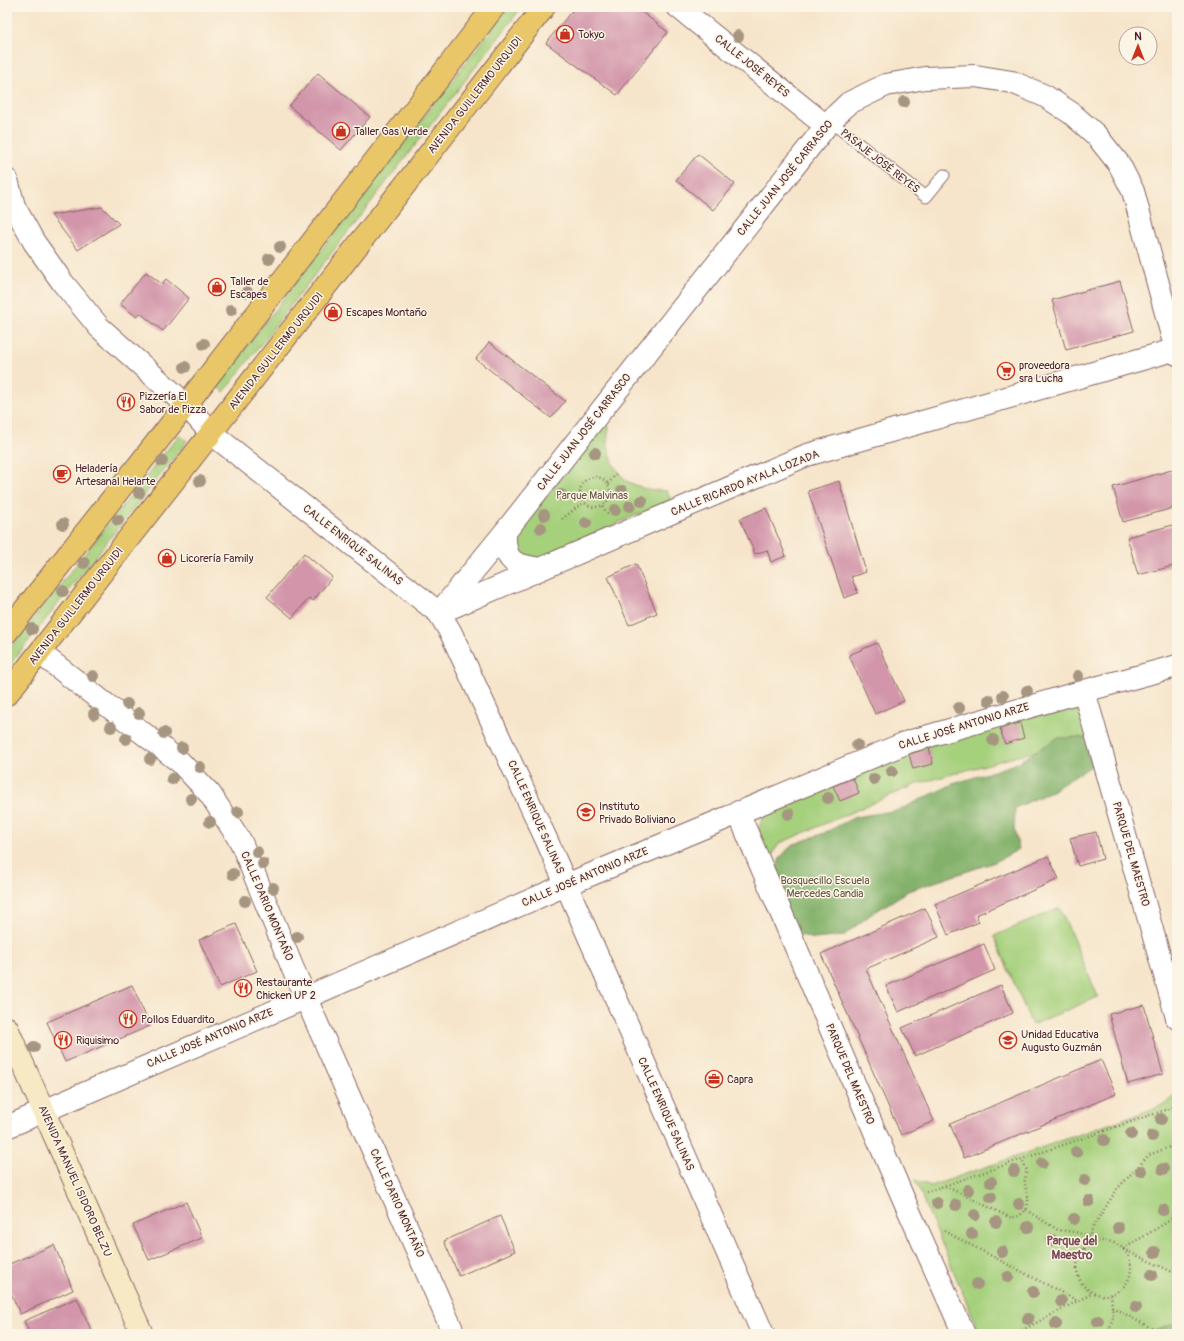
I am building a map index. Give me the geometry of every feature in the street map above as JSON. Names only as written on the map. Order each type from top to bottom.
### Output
[{"type":"main road","points":[[7,632],[186,405],[494,7]]},
{"type":"main road","name":"AVENIDA GUILLERMO URQUIDI","points":[[7,694],[544,7]]},
{"type":"main road","name":"AVENIDA MANUEL ISIDORO BELZU","points":[[7,1028],[142,1334]]},
{"type":"street","name":"CALLE JOSÉ REYES","points":[[678,7],[828,123]]},
{"type":"street","name":"CALLE JUAN JOSÉ CARRASCO","points":[[439,613],[505,532],[828,123],[849,103],[886,85],[925,78],[976,76],[1012,82],[1045,96],[1070,113],[1096,136],[1119,164],[1133,191],[1177,351]]},
{"type":"street","name":"CALLE ENRIQUE SALINAS","points":[[7,180],[14,206],[30,236],[63,283],[99,327],[186,405],[211,433],[439,613],[451,633],[547,841],[763,1334]]},
{"type":"street","name":"CALLE RICARDO AYALA LOZADA","points":[[439,613],[807,456],[1177,351]]},
{"type":"street","points":[[505,532],[504,544],[508,556],[515,563],[525,567],[541,569]]},
{"type":"street","name":"CALLE DARIO MONTAÑO","points":[[40,653],[180,762],[210,794],[241,842],[294,969],[454,1334]]},
{"type":"street","name":"CALLE JOSÉ ANTONIO ARZE","points":[[7,1126],[566,885],[908,742],[1084,691],[1177,666]]},
{"type":"street","name":"PARQUE DEL MAESTRO","points":[[1084,691],[1177,1018]]},
{"type":"street","name":"PARQUE DEL MAESTRO","points":[[738,812],[964,1334]]},
{"type":"lane","name":"PASAJE JOSÉ REYES","points":[[828,123],[926,197],[944,175]]},
{"type":"path","points":[[608,484],[616,474]]},
{"type":"path","points":[[596,476],[601,477],[608,484],[610,488],[610,498],[603,506],[593,507],[584,502],[580,493],[582,483],[586,479],[596,476]]},
{"type":"path","points":[[562,519],[584,502]]},
{"type":"path","points":[[908,1207],[944,1186],[1177,1106]]},
{"type":"path","points":[[1026,1210],[1058,1230],[1090,1236],[1116,1243],[1123,1249],[1128,1256],[1131,1265],[1130,1274],[1126,1283],[1120,1290],[1111,1294],[1102,1295],[1093,1293],[1085,1288],[1077,1273],[1076,1265],[1079,1256],[1084,1249],[1090,1236],[1093,1227],[1117,1189],[1148,1155],[1177,1144]]},
{"type":"path","points":[[944,1186],[1011,1218],[1019,1216],[1026,1210],[1028,1201],[1024,1188],[1024,1179],[1027,1172],[1022,1159]]},
{"type":"path","points":[[908,1207],[1078,1301]]},
{"type":"path","points":[[1123,1249],[1177,1216]]},
{"type":"path","points":[[1084,1249],[1090,1244],[1099,1241],[1107,1241]]},
{"type":"path","points":[[1123,1249],[1177,1274]]},
{"type":"path","points":[[1015,1334],[1093,1293]]},
{"type":"path","points":[[1108,1334],[1113,1316],[1111,1294]]},
{"type":"path","points":[[1112,1307],[1162,1334]]},
{"type":"green space","points":[[509,7],[522,7],[224,392],[216,386]]},
{"type":"green space","name":"Parque Malvinas","points":[[603,424],[609,426],[607,444],[614,466],[626,481],[645,489],[667,491],[671,500],[538,558],[523,555],[516,546],[516,535]]},
{"type":"green space","points":[[179,435],[187,441],[7,668],[7,652]]},
{"type":"green space","points":[[1070,704],[1080,710],[1087,732],[1087,749],[1071,741],[917,784],[780,843],[774,851],[770,864],[760,842],[759,836],[760,823],[769,809],[895,754]]},
{"type":"green space","name":"Bosquecillo Escuela Mercedes Candia","points":[[1078,737],[1107,742],[1109,755],[1050,792],[1015,808],[1014,829],[1019,849],[995,862],[908,891],[870,915],[843,936],[814,939],[781,929],[768,895],[780,858],[792,845],[824,833],[855,817],[899,810],[953,784],[1013,765],[1058,738]]},
{"type":"green space","points":[[1060,908],[1098,997],[1032,1025],[994,936]]},
{"type":"green space","name":"Parque del Maestro","points":[[1177,1092],[1177,1334],[980,1334],[915,1180],[931,1186],[1164,1105]]},
{"type":"green space","points":[[1177,1323],[1177,1334],[1146,1334]]},
{"type":"building","points":[[575,7],[635,7],[668,32],[617,95],[546,43]]},
{"type":"building","points":[[318,73],[370,117],[341,150],[289,106]]},
{"type":"building","points":[[698,154],[735,184],[713,210],[676,180]]},
{"type":"building","points":[[102,207],[119,224],[78,250],[51,215]]},
{"type":"building","points":[[146,272],[162,284],[166,279],[189,298],[163,331],[140,313],[137,317],[120,304]]},
{"type":"building","points":[[1120,281],[1134,331],[1066,350],[1052,300]]},
{"type":"building","points":[[489,342],[565,401],[551,418],[476,359]]},
{"type":"building","points":[[1175,469],[1177,477],[1177,507],[1123,522],[1113,487]]},
{"type":"building","points":[[839,481],[866,572],[851,577],[858,593],[844,598],[808,491]]},
{"type":"building","points":[[766,508],[786,556],[771,562],[767,550],[755,554],[740,519]]},
{"type":"building","points":[[1177,524],[1177,565],[1138,575],[1127,537]]},
{"type":"building","points":[[304,553],[332,577],[313,601],[309,598],[292,618],[267,597]]},
{"type":"building","points":[[636,564],[657,613],[629,625],[608,577]]},
{"type":"building","points":[[877,643],[904,701],[875,714],[849,655]]},
{"type":"building","points":[[1020,723],[1024,738],[1005,744],[1000,729]]},
{"type":"building","points":[[929,748],[933,764],[913,769],[909,754]]},
{"type":"building","points":[[853,778],[859,793],[840,801],[833,786]]},
{"type":"building","points":[[1096,832],[1103,859],[1078,866],[1070,838]]},
{"type":"building","points":[[1048,856],[1059,879],[976,915],[979,922],[948,935],[935,904]]},
{"type":"building","points":[[925,908],[939,937],[866,969],[934,1121],[901,1135],[821,954]]},
{"type":"building","points":[[236,924],[257,971],[220,987],[199,940]]},
{"type":"building","points":[[984,944],[995,970],[898,1012],[886,986]]},
{"type":"building","points":[[132,985],[150,1026],[65,1062],[47,1022]]},
{"type":"building","points":[[1001,985],[1013,1013],[915,1056],[902,1028]]},
{"type":"building","points":[[1144,1005],[1163,1074],[1128,1084],[1109,1014]]},
{"type":"building","points":[[1101,1060],[1116,1094],[964,1158],[950,1124]]},
{"type":"building","points":[[186,1202],[202,1238],[149,1260],[133,1225]]},
{"type":"building","points":[[500,1216],[515,1251],[459,1276],[444,1241]]},
{"type":"building","points":[[54,1245],[73,1290],[20,1314],[7,1284],[7,1265]]},
{"type":"building","points":[[77,1298],[93,1334],[30,1334],[24,1321]]},
{"type":"place","name":"Tokyo","points":[[565,34]]},
{"type":"place","name":"Taller Gas Verde","points":[[341,131]]},
{"type":"place","name":"Taller de Escapes","points":[[217,287]]},
{"type":"place","name":"Escapes Montaño","points":[[333,312]]},
{"type":"place","name":"proveedora sra Lucha","points":[[1006,371]]},
{"type":"place","name":"Pizzería El Sabor de Pizza","points":[[126,402]]},
{"type":"place","name":"Heladería Artesanal Helarte","points":[[62,474]]},
{"type":"place","name":"Licorería Family","points":[[167,558]]},
{"type":"place","name":"Instituto Privado Boliviano","points":[[586,812]]},
{"type":"place","name":"Restaurante Chicken UP 2","points":[[243,988]]},
{"type":"place","name":"Pollos Eduardito","points":[[128,1019]]},
{"type":"place","name":"Riquisimo","points":[[63,1040]]},
{"type":"place","name":"Unidad Educativa Augusto Guzmán","points":[[1008,1040]]},
{"type":"place","name":"Capra","points":[[714,1079]]},
{"type":"district","name":"Parque del Maestro","points":[[1072,1248]]}]
